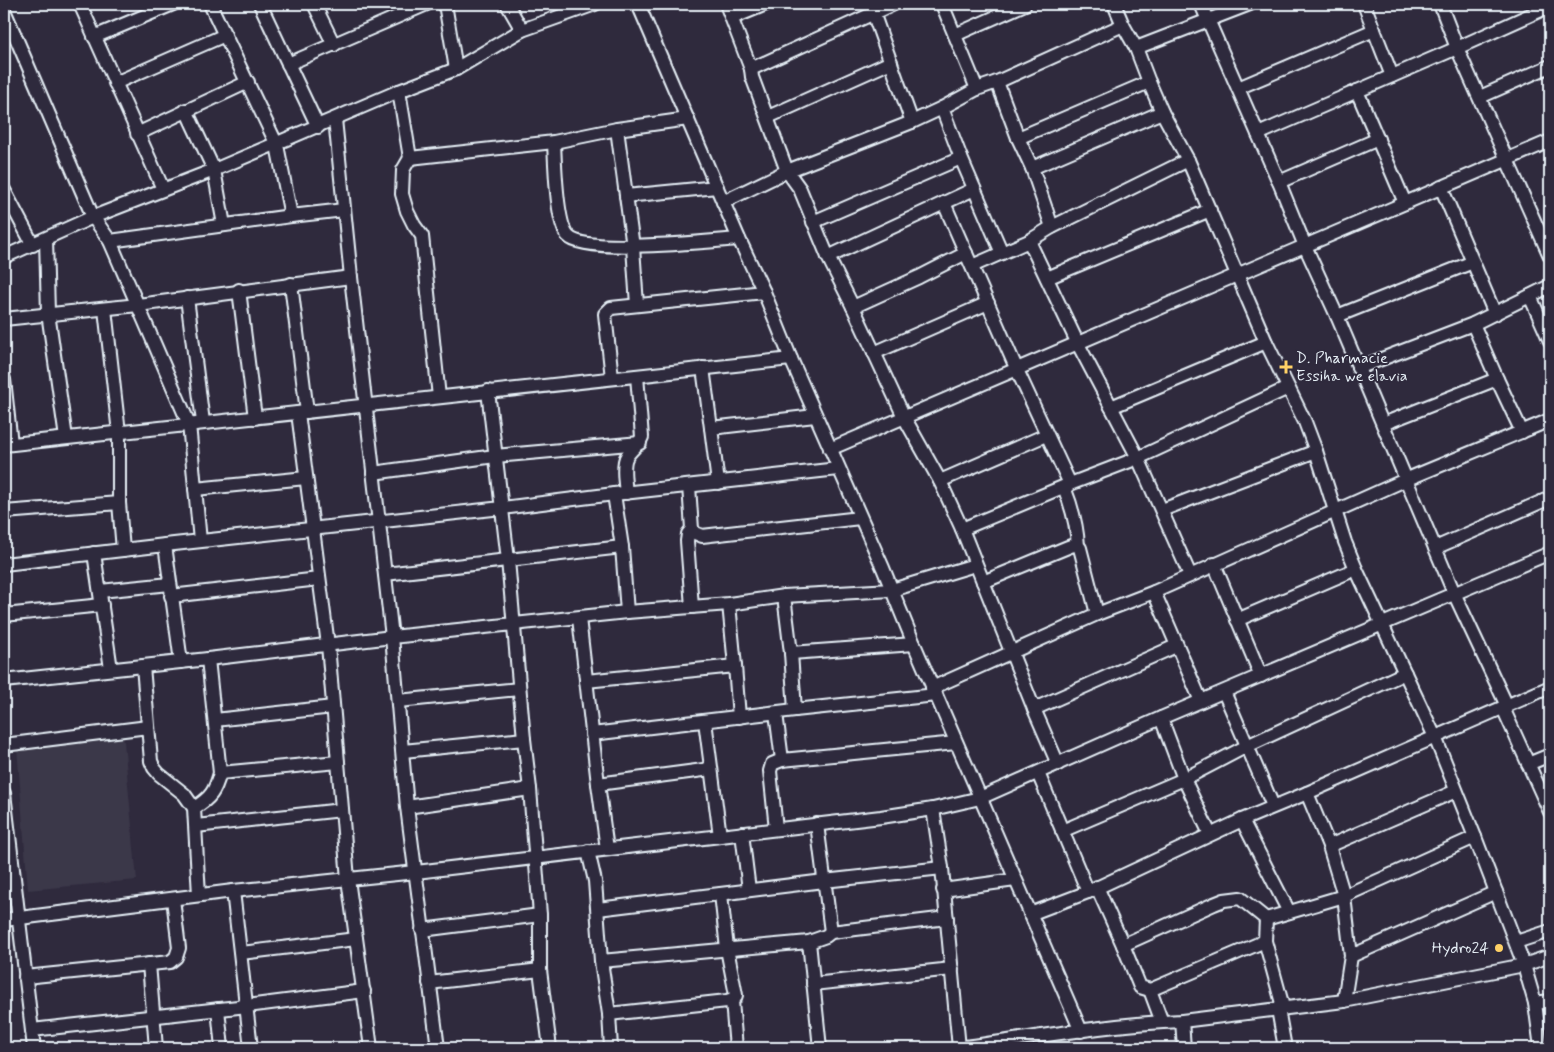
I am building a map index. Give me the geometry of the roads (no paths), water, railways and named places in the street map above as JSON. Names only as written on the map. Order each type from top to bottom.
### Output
[{"type":"street","points":[[80,4],[162,189]]},
{"type":"street","points":[[94,37],[172,4]]},
{"type":"street","points":[[210,4],[277,145],[291,216]]},
{"type":"street","points":[[260,4],[318,127]]},
{"type":"street","points":[[314,4],[334,45]]},
{"type":"street","points":[[288,64],[427,4]]},
{"type":"street","points":[[444,4],[456,69]]},
{"type":"street","points":[[506,4],[522,30]]},
{"type":"street","points":[[638,4],[739,239],[764,292],[815,416],[892,590],[1080,1031]]},
{"type":"street","points":[[726,4],[752,69],[752,77],[786,171],[800,189],[828,256],[904,417],[940,481],[962,529],[1011,653],[1058,764]]},
{"type":"street","points":[[732,18],[766,4]]},
{"type":"street","points":[[752,69],[872,8],[894,4]]},
{"type":"street","points":[[942,4],[977,89]]},
{"type":"street","points":[[955,35],[1025,4]]},
{"type":"street","points":[[1114,4],[1136,48],[1162,112],[1188,160],[1266,342],[1305,422],[1356,569],[1435,737],[1476,837],[1524,965],[1535,1003],[1541,1048]]},
{"type":"street","points":[[1201,4],[1550,812]]},
{"type":"street","points":[[1136,48],[1250,4]]},
{"type":"street","points":[[1364,4],[1392,76]]},
{"type":"street","points":[[1440,4],[1508,160],[1545,229],[1550,256]]},
{"type":"street","points":[[4,258],[93,217],[277,145],[400,91],[456,69],[522,30],[587,5]]},
{"type":"street","points":[[1258,134],[1458,48],[1550,6]]},
{"type":"street","points":[[872,8],[912,122]]},
{"type":"street","points":[[4,10],[93,217],[110,241],[189,424],[200,541]]},
{"type":"street","points":[[723,202],[786,171],[912,122],[977,89],[997,82],[1123,25]]},
{"type":"street","points":[[1238,88],[1374,30]]},
{"type":"street","points":[[115,83],[225,35]]},
{"type":"street","points":[[768,117],[891,62]]},
{"type":"street","points":[[1480,97],[1550,66]]},
{"type":"street","points":[[137,134],[248,82]]},
{"type":"street","points":[[997,82],[1018,138],[1032,168],[1052,228]]},
{"type":"street","points":[[1018,138],[1149,82]]},
{"type":"street","points":[[400,91],[410,158],[403,170],[402,194],[414,226],[422,236],[439,397]]},
{"type":"street","points":[[1357,91],[1405,203]]},
{"type":"street","points":[[942,108],[961,158],[1002,253]]},
{"type":"street","points":[[186,110],[214,170],[224,225]]},
{"type":"street","points":[[1032,168],[1162,112]]},
{"type":"street","points":[[335,119],[392,637],[407,807],[438,1048]]},
{"type":"street","points":[[410,158],[554,142],[617,130],[688,120]]},
{"type":"street","points":[[617,130],[633,247],[637,305]]},
{"type":"street","points":[[1279,182],[1378,139]]},
{"type":"street","points":[[830,449],[1550,141]]},
{"type":"street","points":[[554,142],[558,206],[564,230],[573,240],[585,244],[633,247],[739,239]]},
{"type":"street","points":[[813,222],[961,158]]},
{"type":"street","points":[[972,266],[1029,241],[1188,160]]},
{"type":"street","points":[[626,196],[717,187]]},
{"type":"street","points":[[1441,187],[1495,314]]},
{"type":"street","points":[[828,256],[974,189]]},
{"type":"street","points":[[4,190],[32,245]]},
{"type":"street","points":[[944,203],[1067,485],[1077,529],[1078,546],[1097,614]]},
{"type":"street","points":[[110,241],[344,210]]},
{"type":"street","points":[[1047,278],[1210,210]]},
{"type":"street","points":[[46,239],[48,313],[66,438]]},
{"type":"street","points":[[1029,241],[1078,344],[1138,458],[1190,575]]},
{"type":"street","points":[[853,307],[966,253]]},
{"type":"street","points":[[1337,316],[1473,262]]},
{"type":"street","points":[[4,319],[138,305],[239,290],[351,277]]},
{"type":"street","points":[[292,284],[306,478],[328,645],[348,879],[371,1048]]},
{"type":"street","points":[[1358,368],[1473,324],[1550,286]]},
{"type":"street","points":[[239,290],[255,418]]},
{"type":"street","points":[[612,378],[605,314],[611,308],[764,292]]},
{"type":"street","points":[[1530,296],[1550,341]]},
{"type":"street","points":[[187,298],[203,422]]},
{"type":"street","points":[[874,353],[988,303]]},
{"type":"street","points":[[105,308],[119,432],[119,503],[123,550]]},
{"type":"street","points":[[1473,324],[1522,432]]},
{"type":"street","points":[[1111,407],[1266,342]]},
{"type":"street","points":[[4,379],[7,444],[791,359]]},
{"type":"street","points":[[703,368],[718,483]]},
{"type":"street","points":[[627,612],[620,494],[624,461],[640,443],[642,437],[637,376]]},
{"type":"street","points":[[1383,424],[1497,379]]},
{"type":"street","points":[[962,529],[1067,485],[1138,458],[1288,388]]},
{"type":"street","points":[[488,391],[508,560],[530,789],[540,915],[540,970],[550,1048]]},
{"type":"street","points":[[711,428],[815,416]]},
{"type":"street","points":[[592,734],[739,718],[934,692],[1011,653],[1097,614],[1154,592],[1405,480],[1550,420]]},
{"type":"street","points":[[940,481],[1046,435]]},
{"type":"street","points":[[373,473],[496,456],[640,443]]},
{"type":"street","points":[[1162,510],[1316,451]]},
{"type":"street","points":[[4,564],[838,469]]},
{"type":"street","points":[[194,489],[306,478]]},
{"type":"street","points":[[689,486],[692,529],[695,534],[702,536],[860,518]]},
{"type":"street","points":[[1435,548],[1550,498]]},
{"type":"street","points":[[4,512],[119,503]]},
{"type":"street","points":[[692,529],[688,534],[687,541],[692,607]]},
{"type":"street","points":[[165,545],[181,662]]},
{"type":"street","points":[[983,582],[1073,545],[1078,546]]},
{"type":"street","points":[[385,574],[622,547]]},
{"type":"street","points":[[94,553],[111,669]]},
{"type":"street","points":[[4,920],[232,891],[817,824],[933,809],[980,798],[1161,718],[1550,553]]},
{"type":"street","points":[[4,681],[627,612],[729,604],[784,596],[892,590],[976,564]]},
{"type":"street","points":[[1214,564],[1261,676]]},
{"type":"street","points":[[1237,620],[1356,569]]},
{"type":"street","points":[[100,591],[171,590],[319,579]]},
{"type":"street","points":[[1154,592],[1201,701]]},
{"type":"street","points":[[784,596],[795,710]]},
{"type":"street","points":[[729,604],[736,666],[739,718]]},
{"type":"street","points":[[4,615],[102,605]]},
{"type":"street","points":[[578,618],[607,849]]},
{"type":"street","points":[[791,653],[914,644]]},
{"type":"street","points":[[1034,709],[1176,646]]},
{"type":"street","points":[[194,808],[211,796],[217,786],[220,773],[208,659]]},
{"type":"street","points":[[143,666],[151,761],[159,774],[184,794],[194,808],[199,895]]},
{"type":"street","points":[[586,681],[736,666]]},
{"type":"street","points":[[1062,831],[1184,779],[1247,746],[1405,673]]},
{"type":"street","points":[[1030,914],[1092,889],[1273,806],[1550,688]]},
{"type":"street","points":[[398,701],[519,689]]},
{"type":"street","points":[[1224,692],[1273,806]]},
{"type":"street","points":[[215,720],[334,707]]},
{"type":"street","points":[[776,713],[782,760]]},
{"type":"street","points":[[1161,718],[1184,779],[1210,834]]},
{"type":"street","points":[[705,721],[720,836]]},
{"type":"street","points":[[4,745],[148,727]]},
{"type":"street","points":[[403,751],[524,739]]},
{"type":"street","points":[[776,829],[770,771],[772,764],[782,760],[956,743]]},
{"type":"street","points":[[1528,764],[1550,755]]},
{"type":"street","points":[[220,773],[338,762]]},
{"type":"street","points":[[598,784],[711,769]]},
{"type":"street","points":[[1038,773],[1062,831],[1123,945],[1140,987],[1150,990],[1265,941]]},
{"type":"street","points":[[407,807],[530,789]]},
{"type":"street","points":[[1328,846],[1456,791]]},
{"type":"street","points":[[4,793],[34,1048]]},
{"type":"street","points":[[1307,793],[1328,846],[1344,896],[1351,956],[1344,1001]]},
{"type":"street","points":[[933,809],[942,868],[952,969],[964,1048],[1080,1031],[1182,1021],[1344,1001],[1524,965],[1550,956]]},
{"type":"street","points":[[196,826],[342,810]]},
{"type":"street","points":[[1242,820],[1289,912]]},
{"type":"street","points":[[817,824],[831,932]]},
{"type":"street","points":[[742,833],[749,890]]},
{"type":"street","points":[[1266,918],[1344,896],[1476,837]]},
{"type":"street","points":[[588,851],[595,881],[601,961],[609,1014],[611,1048]]},
{"type":"street","points":[[598,909],[942,868]]},
{"type":"street","points":[[943,890],[1015,880]]},
{"type":"street","points":[[232,891],[251,1048]]},
{"type":"street","points":[[1351,956],[1496,892]]},
{"type":"street","points":[[609,1014],[732,1000],[735,998],[721,894]]},
{"type":"street","points":[[1123,945],[1224,900],[1240,898],[1266,918]]},
{"type":"street","points":[[25,977],[170,962],[178,954],[173,899]]},
{"type":"street","points":[[422,930],[540,915]]},
{"type":"street","points":[[601,961],[809,942],[826,936],[831,932],[947,918]]},
{"type":"street","points":[[1266,918],[1265,941],[1280,1008],[1285,1048]]},
{"type":"street","points":[[1516,942],[1550,932]]},
{"type":"street","points":[[241,953],[356,939]]},
{"type":"street","points":[[809,942],[820,1048]]},
{"type":"street","points":[[149,964],[156,1048]]},
{"type":"street","points":[[813,984],[952,969]]},
{"type":"street","points":[[430,983],[540,970]]},
{"type":"street","points":[[1150,990],[1162,1022]]},
{"type":"street","points":[[32,1030],[364,992]]},
{"type":"street","points":[[732,1000],[736,1048]]},
{"type":"street","points":[[1535,1003],[1550,1001]]},
{"type":"street","points":[[218,1009],[222,1048]]},
{"type":"street","points":[[1182,1021],[1184,1048]]},
{"type":"place","name":"D. Pharmacie Essiha we elavia","points":[[1286,367]]},
{"type":"place","name":"Hydro24","points":[[1499,948]]}]
